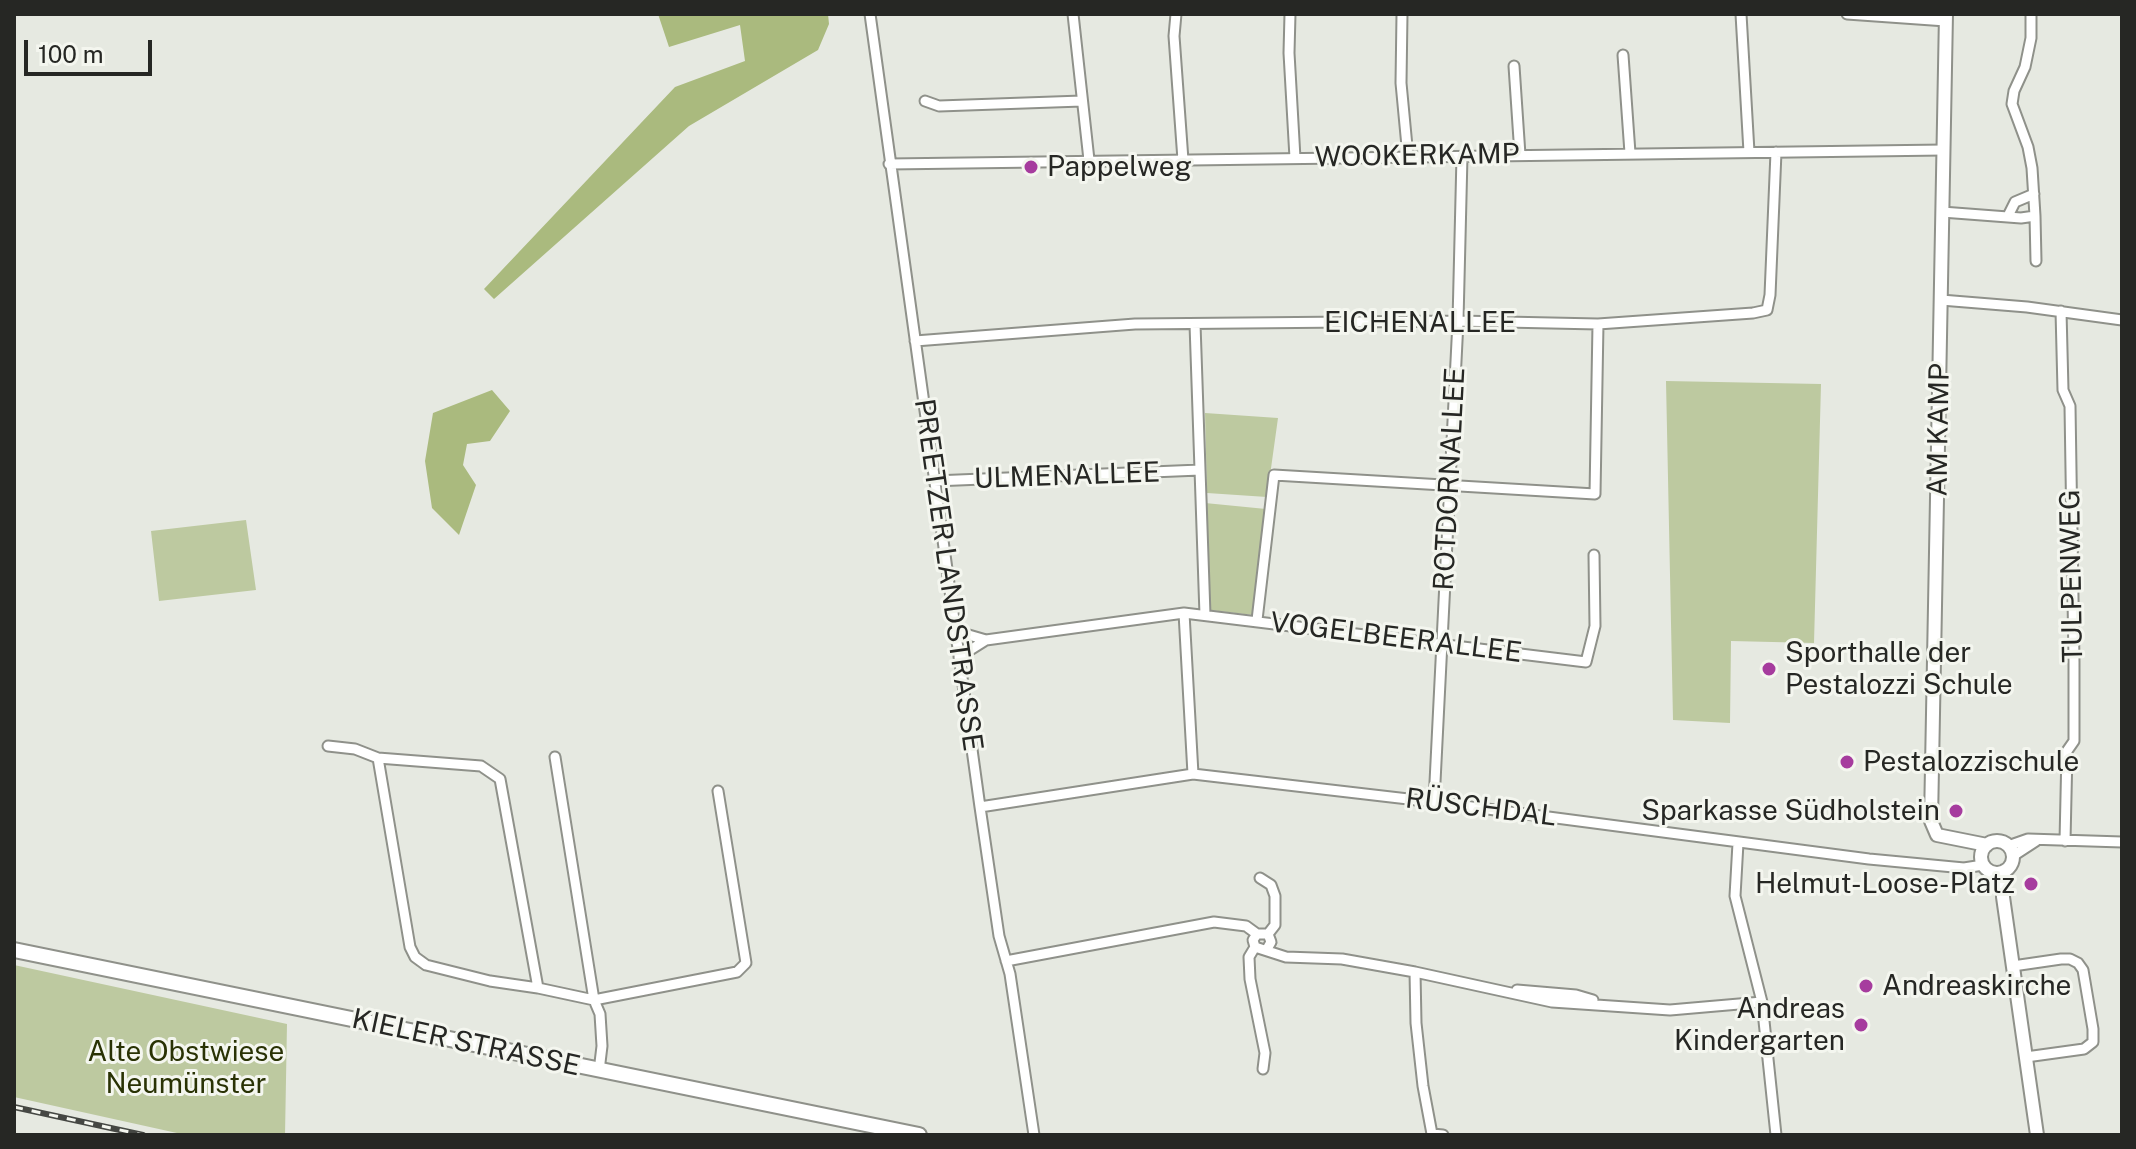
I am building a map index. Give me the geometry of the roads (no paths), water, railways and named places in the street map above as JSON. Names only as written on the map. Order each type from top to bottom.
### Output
[{"type":"main road","name":"KIELER STRASSE","points":[[14,950],[919,1135]]},
{"type":"street","name":"PREETZER LANDSTRASSE","points":[[870,14],[980,807],[1034,1135]]},
{"type":"street","points":[[1073,14],[1089,160]]},
{"type":"street","points":[[1176,14],[1174,36],[1183,160]]},
{"type":"street","points":[[1290,14],[1295,158]]},
{"type":"street","points":[[1402,14],[1401,83],[1408,157]]},
{"type":"street","points":[[1741,14],[1749,152]]},
{"type":"street","points":[[1847,14],[1946,18]]},
{"type":"street","points":[[2031,14],[2031,38],[2025,67],[2014,91],[2012,104],[2028,147],[2034,194],[2036,261]]},
{"type":"street","name":"AM KAMP","points":[[1946,18],[1931,813],[1937,835],[1962,842],[1989,862]]},
{"type":"street","points":[[1623,55],[1630,153]]},
{"type":"street","points":[[1514,66],[1520,155]]},
{"type":"street","points":[[925,101],[939,106],[1082,101]]},
{"type":"street","name":"WOOKERKAMP","points":[[889,164],[1944,150]]},
{"type":"street","name":"EICHENALLEE","points":[[915,341],[1135,324],[1458,321],[1598,324],[1767,310],[1776,152]]},
{"type":"street","name":"ROTDORNALLEE","points":[[1434,802],[1458,321],[1462,156]]},
{"type":"street","points":[[2008,216],[2015,202],[2034,194]]},
{"type":"street","points":[[1942,212],[2035,216]]},
{"type":"street","points":[[1941,300],[2122,320]]},
{"type":"street","name":"TULPENWEG","points":[[2061,311],[2063,390],[2070,406],[2074,662],[2074,741],[2067,751],[2065,841]]},
{"type":"street","points":[[1195,324],[1205,615]]},
{"type":"street","points":[[1257,620],[1274,475],[1595,494],[1598,324]]},
{"type":"street","name":"ULMENALLEE","points":[[934,481],[1200,470]]},
{"type":"street","name":"VOGELBEERALLEE","points":[[986,640],[1184,613],[1586,662],[1595,626],[1594,555]]},
{"type":"street","points":[[1184,613],[1193,774]]},
{"type":"street","points":[[955,631],[986,640]]},
{"type":"street","points":[[959,657],[986,640]]},
{"type":"street","points":[[328,746],[355,749],[378,758],[481,766],[500,779],[538,988]]},
{"type":"street","points":[[555,757],[594,1000],[600,1014],[599,1071]]},
{"type":"street","points":[[378,758],[410,947],[415,957],[426,965],[464,975],[594,1000],[737,972],[746,963],[718,791]]},
{"type":"street","name":"RÜSCHDAL","points":[[980,807],[1193,774],[1434,802],[1738,843],[1964,868],[1989,862]]},
{"type":"street","points":[[2010,851],[2028,839],[2122,842]]},
{"type":"street","points":[[1989,862],[2011,865],[2010,851],[1998,842],[1989,862],[2003,897],[2037,1135]]},
{"type":"street","points":[[1738,843],[1735,896],[1762,1002],[1776,1135]]},
{"type":"street","points":[[1260,878],[1271,885],[1275,896],[1275,925],[1268,934]]},
{"type":"street","points":[[1006,961],[1214,922],[1246,926],[1257,934],[1268,934]]},
{"type":"street","points":[[1257,934],[1253,940],[1255,947],[1286,957],[1342,959],[1552,1002],[1670,1010],[1762,1002]]},
{"type":"street","points":[[1267,949],[1271,942],[1268,934]]},
{"type":"street","points":[[1255,947],[1249,957],[1250,979],[1265,1053],[1263,1069]]},
{"type":"street","points":[[2013,966],[2061,959],[2078,963],[2083,970],[2093,1029],[2093,1042],[2084,1049],[2026,1057]]},
{"type":"street","points":[[1415,972],[1416,1023],[1423,1086],[1432,1134],[1443,1135]]},
{"type":"railway","points":[[14,1107],[143,1135]]},
{"type":"place","name":"Pappelweg","points":[[1031,167]]},
{"type":"place","name":"Sporthalle der Pestalozzi Schule","points":[[1769,669]]},
{"type":"place","name":"Pestalozzischule","points":[[1847,762]]},
{"type":"place","name":"Sparkasse Südholstein","points":[[1956,811]]},
{"type":"place","name":"Helmut-Loose-Platz","points":[[2031,884]]},
{"type":"place","name":"Andreaskirche","points":[[1866,986]]},
{"type":"place","name":"Andreas Kindergarten","points":[[1861,1025]]},
{"type":"park label","name":"Alte Obstwiese Neumünster","points":[[186,1068]]}]
